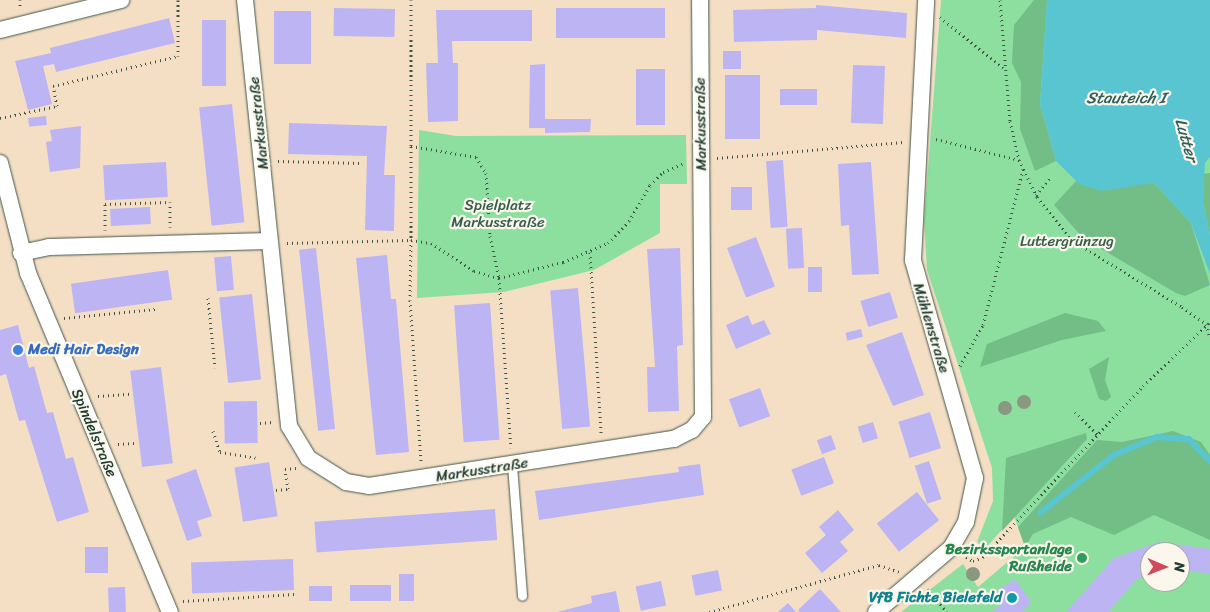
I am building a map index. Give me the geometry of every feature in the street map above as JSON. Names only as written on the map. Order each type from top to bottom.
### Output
[{"type":"street","points":[[0,30],[121,0]]},
{"type":"street","name":"Markusstraße","points":[[245,0],[264,162],[269,241],[289,426],[308,458],[346,482],[369,486],[674,439],[692,430],[703,417],[700,0]]},
{"type":"street","name":"Mühlenstraße","points":[[876,612],[951,548],[966,522],[975,478],[915,273],[918,138],[926,8]]},
{"type":"street","name":"Spindelstraße","points":[[0,163],[21,253],[78,398],[168,607]]},
{"type":"street","points":[[21,253],[106,246],[269,241]]},
{"type":"lane","points":[[512,465],[522,596]]},
{"type":"path","points":[[0,118],[57,106],[53,86],[178,56],[178,0]]},
{"type":"path","points":[[411,0],[410,300],[422,479]]},
{"type":"path","points":[[1000,0],[1004,68],[1019,160],[1036,194],[1073,241],[1206,324],[1210,337]]},
{"type":"path","points":[[926,8],[952,22],[1004,68]]},
{"type":"path","points":[[269,241],[411,240],[431,243],[474,271],[500,278],[590,252],[608,244],[629,221],[663,172],[701,159],[918,138],[1019,160]]},
{"type":"path","points":[[411,146],[476,157],[484,163],[490,236],[500,278],[512,465]]},
{"type":"path","points":[[264,162],[362,163]]},
{"type":"path","points":[[945,373],[966,360],[983,326],[1023,169]]},
{"type":"path","points":[[1036,194],[1049,179]]},
{"type":"path","points":[[106,246],[105,204],[170,202],[170,244]]},
{"type":"path","points":[[590,252],[602,451]]},
{"type":"path","points":[[208,298],[215,368]]},
{"type":"path","points":[[47,319],[156,309]]},
{"type":"path","points":[[951,548],[973,561],[983,557],[1098,435],[1210,322]]},
{"type":"path","points":[[78,398],[130,394]]},
{"type":"path","points":[[1076,412],[1098,435]]},
{"type":"path","points":[[213,431],[220,452],[256,458]]},
{"type":"path","points":[[276,490],[288,489],[285,469],[300,467],[308,458]]},
{"type":"path","points":[[710,612],[879,565],[917,578],[947,612]]},
{"type":"path","points":[[168,607],[295,594]]},
{"type":"green space","name":"Luttergrünzug","points":[[941,0],[1210,0],[1210,612],[901,612],[963,564],[978,587],[1025,547],[1014,516],[985,549],[977,542],[993,501],[992,468],[927,270],[924,220]]},
{"type":"green space","points":[[1034,0],[1047,0],[1040,104],[1056,161],[1035,171],[1020,129],[1021,82],[1012,63],[1014,25]]},
{"type":"green space","name":"Spielplatz Markusstraße","points":[[419,130],[456,136],[686,135],[687,184],[660,184],[660,233],[594,270],[504,292],[417,298]]},
{"type":"green space","points":[[1210,173],[1210,235],[1203,202],[1204,174]]},
{"type":"green space","points":[[1076,181],[1154,183],[1191,223],[1210,285],[1185,296],[1176,293],[1083,238],[1054,205]]},
{"type":"green space","points":[[1065,313],[1098,321],[1106,331],[1062,340],[980,367],[987,344]]},
{"type":"green space","points":[[1109,357],[1105,380],[1111,397],[1106,401],[1099,399],[1089,369]]},
{"type":"green space","points":[[1173,431],[1201,442],[1210,455],[1210,540],[1154,515],[1114,535],[1071,517],[1033,534],[1025,547],[1018,527],[1097,440],[1122,442]]},
{"type":"green space","points":[[1086,433],[1087,439],[1002,531],[1006,458]]},
{"type":"water","name":"Stauteich I","points":[[1047,0],[1210,0],[1210,157],[1205,163],[1203,202],[1210,235],[1210,274],[1191,223],[1154,183],[1102,191],[1079,184],[1056,161],[1040,104]]},
{"type":"building","points":[[816,5],[907,13],[906,38],[817,30],[817,40],[734,42],[733,10],[816,8]]},
{"type":"building","points":[[334,8],[395,9],[395,37],[334,36]]},
{"type":"building","points":[[556,8],[665,8],[665,38],[556,38]]},
{"type":"building","points":[[436,10],[532,10],[532,41],[452,41],[453,63],[458,63],[458,121],[428,122],[426,63],[438,63]]},
{"type":"building","points":[[274,11],[311,11],[311,64],[274,64]]},
{"type":"building","points":[[169,18],[175,43],[56,72],[54,64],[43,66],[52,104],[28,110],[15,61],[51,53],[50,48]]},
{"type":"building","points":[[202,20],[226,20],[226,86],[202,86]]},
{"type":"building","points":[[723,51],[741,51],[741,69],[723,69]]},
{"type":"building","points":[[545,64],[545,119],[591,119],[590,132],[545,133],[545,128],[529,128],[530,65]]},
{"type":"building","points":[[853,65],[885,66],[883,124],[851,123]]},
{"type":"building","points":[[636,69],[665,69],[665,125],[636,125]]},
{"type":"building","points":[[725,75],[760,75],[760,139],[725,139]]},
{"type":"building","points":[[780,89],[817,89],[817,105],[780,105]]},
{"type":"building","points":[[232,104],[244,222],[212,226],[199,107]]},
{"type":"building","points":[[46,116],[47,125],[29,127],[28,118]]},
{"type":"building","points":[[289,123],[387,126],[384,175],[395,175],[394,231],[365,230],[367,156],[288,154]]},
{"type":"building","points":[[81,126],[80,168],[50,172],[46,142],[52,141],[50,130]]},
{"type":"building","points":[[783,160],[788,227],[771,228],[766,161]]},
{"type":"building","points":[[166,162],[168,197],[105,200],[103,165]]},
{"type":"building","points":[[871,162],[879,274],[852,275],[849,225],[841,226],[838,164]]},
{"type":"building","points":[[731,187],[752,187],[752,210],[731,210]]},
{"type":"building","points":[[150,207],[151,224],[111,226],[110,209]]},
{"type":"building","points":[[802,228],[804,268],[788,269],[786,229]]},
{"type":"building","points":[[756,237],[775,286],[746,298],[727,248]]},
{"type":"building","points":[[316,248],[335,429],[318,431],[299,250]]},
{"type":"building","points":[[680,248],[683,345],[677,346],[679,411],[648,412],[647,367],[655,367],[647,249]]},
{"type":"building","points":[[387,255],[391,299],[396,299],[409,452],[376,455],[356,258]]},
{"type":"building","points":[[231,256],[234,290],[217,291],[214,257]]},
{"type":"building","points":[[808,267],[822,267],[822,292],[808,292]]},
{"type":"building","points":[[168,270],[172,300],[75,313],[71,284]]},
{"type":"building","points":[[578,288],[590,426],[562,429],[550,290]]},
{"type":"building","points":[[890,292],[898,318],[868,327],[860,301]]},
{"type":"building","points":[[252,294],[261,380],[228,383],[219,297]]},
{"type":"building","points":[[490,303],[500,440],[464,442],[454,306]]},
{"type":"building","points":[[748,315],[752,325],[764,320],[771,334],[736,349],[726,325]]},
{"type":"building","points":[[18,325],[29,368],[34,366],[47,413],[53,412],[66,459],[73,457],[89,512],[57,522],[25,420],[19,421],[6,374],[0,376],[0,330]]},
{"type":"building","points":[[861,329],[863,337],[847,341],[845,333]]},
{"type":"building","points":[[902,332],[924,395],[893,406],[866,345]]},
{"type":"building","points":[[161,367],[173,463],[142,467],[130,371]]},
{"type":"building","points":[[760,388],[770,416],[739,427],[729,399]]},
{"type":"building","points":[[257,401],[258,443],[225,444],[224,402]]},
{"type":"building","points":[[930,412],[941,448],[910,458],[898,422]]},
{"type":"building","points":[[873,422],[878,438],[863,443],[858,427]]},
{"type":"building","points":[[831,435],[836,449],[822,454],[817,440]]},
{"type":"building","points":[[824,457],[834,483],[801,496],[791,470]]},
{"type":"building","points":[[929,461],[941,499],[927,504],[915,466]]},
{"type":"building","points":[[269,462],[278,516],[243,522],[234,467]]},
{"type":"building","points":[[700,464],[704,495],[539,520],[535,491],[679,472],[678,467]]},
{"type":"building","points":[[196,469],[212,516],[197,521],[202,536],[187,541],[166,480]]},
{"type":"building","points":[[917,492],[939,520],[899,552],[877,523]]},
{"type":"building","points":[[495,509],[497,540],[317,553],[314,522]]},
{"type":"building","points":[[838,510],[854,530],[840,542],[848,551],[822,573],[805,553],[826,535],[819,527]]},
{"type":"building","points":[[1190,546],[1210,549],[1210,574],[1190,571]]},
{"type":"building","points":[[85,547],[108,547],[108,573],[85,573]]},
{"type":"building","points":[[1140,549],[1140,578],[1137,579],[1108,612],[1066,612],[1114,558]]},
{"type":"building","points":[[293,559],[294,590],[192,594],[191,563]]},
{"type":"building","points":[[718,570],[722,591],[696,596],[691,575]]},
{"type":"building","points":[[399,574],[414,574],[414,601],[399,601]]},
{"type":"building","name":"VfB Fichte Bielefeld","points":[[1015,579],[1031,602],[1023,612],[991,612],[1001,605],[993,594]]},
{"type":"building","points":[[661,581],[666,605],[641,611],[636,586]]},
{"type":"building","points":[[350,585],[391,585],[391,601],[350,601]]},
{"type":"building","points":[[309,586],[332,586],[332,601],[309,601]]},
{"type":"building","points":[[125,587],[126,612],[109,612],[108,588]]},
{"type":"building","points":[[820,589],[841,612],[800,612],[798,610]]},
{"type":"building","points":[[616,591],[620,612],[557,612],[592,603],[591,596]]},
{"type":"building","points":[[788,603],[796,612],[778,612]]},
{"type":"waterway","points":[[1040,513],[1114,455],[1157,437],[1189,439],[1210,461]]},
{"type":"place","name":"Medi Hair Design","points":[[18,350]]},
{"type":"place","name":"Bezirkssportanlage Rußheide","points":[[1082,558]]},
{"type":"place","name":"VfB Fichte Bielefeld","points":[[1012,598]]},
{"type":"water label","name":"Lutter","points":[[1186,140]]}]
